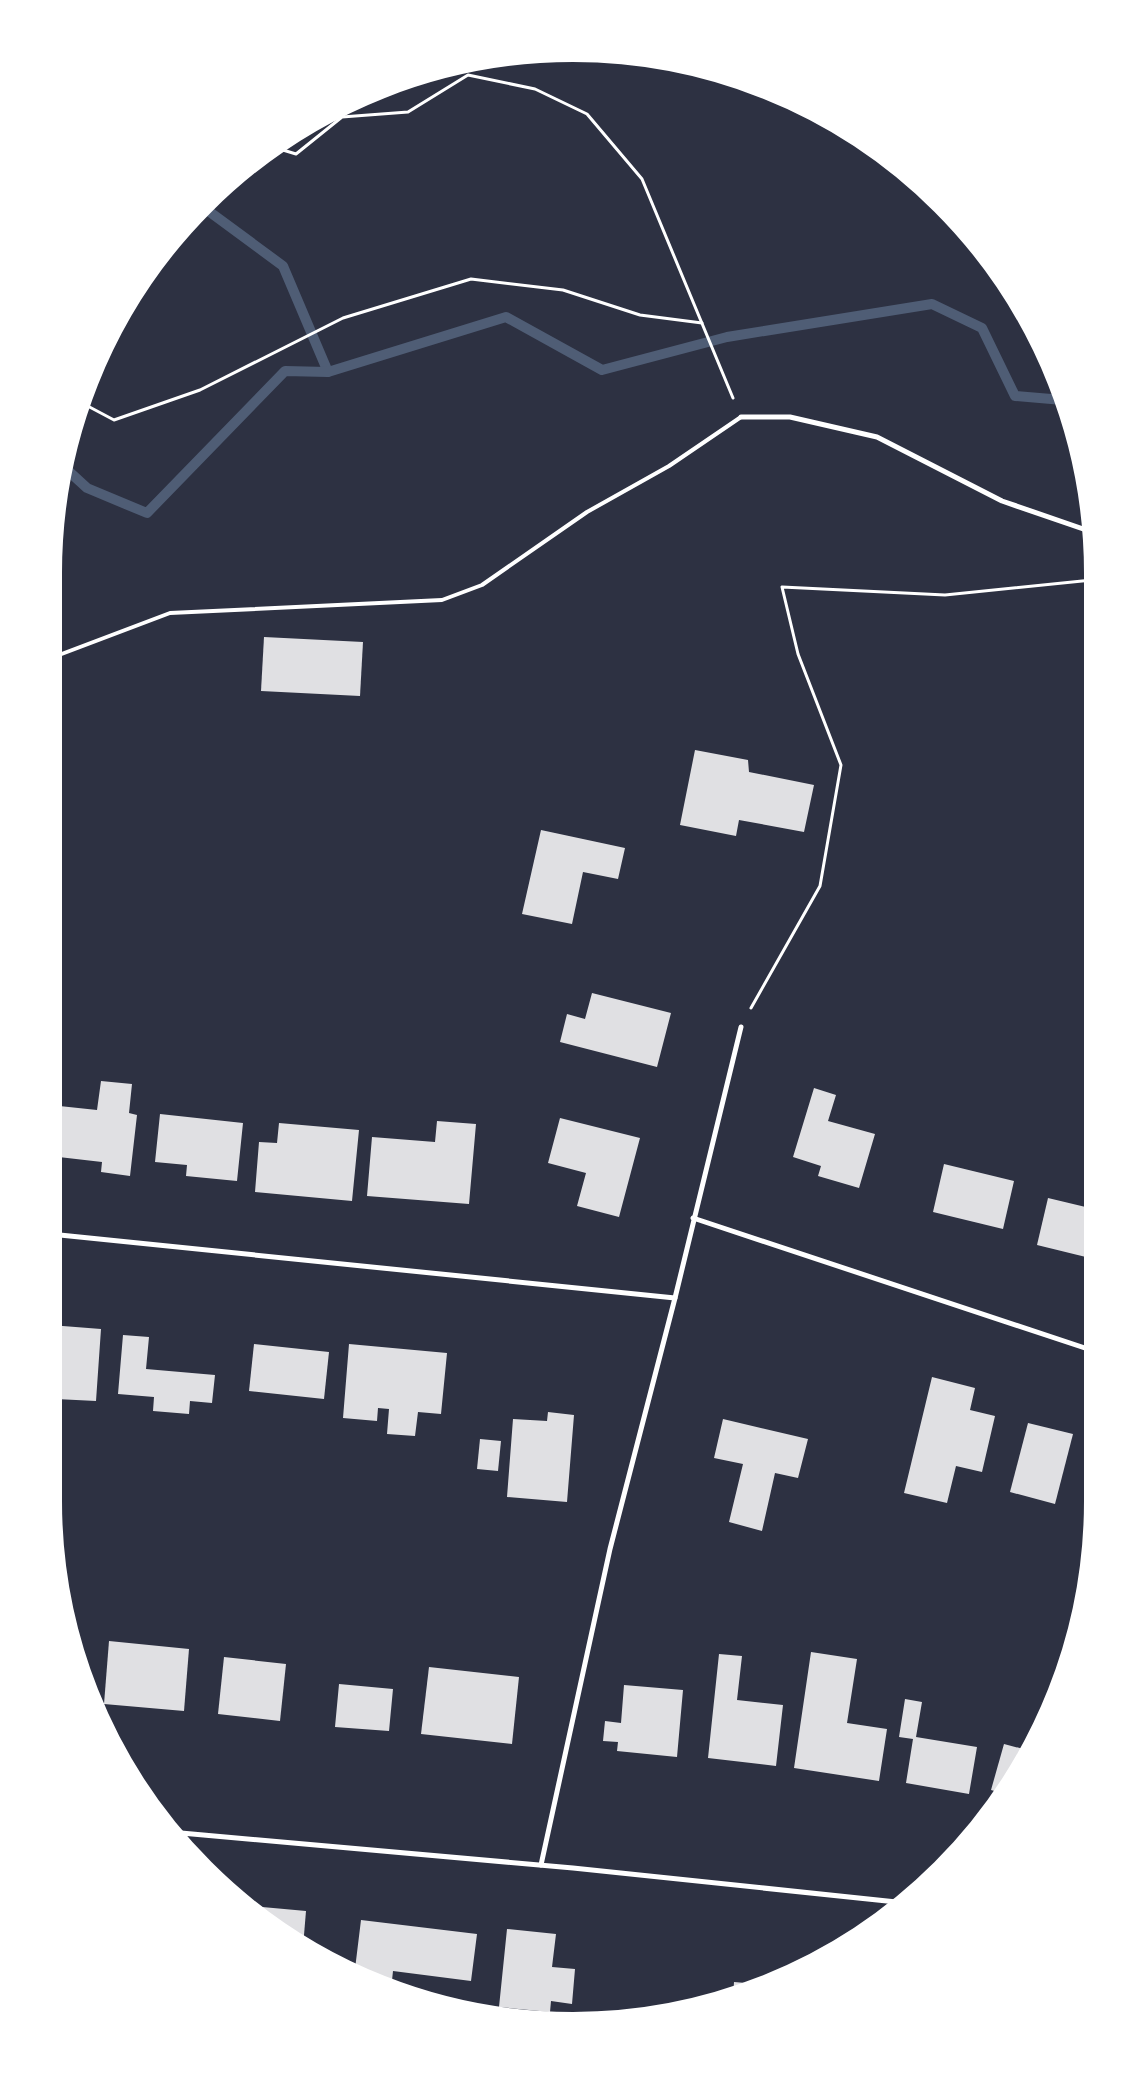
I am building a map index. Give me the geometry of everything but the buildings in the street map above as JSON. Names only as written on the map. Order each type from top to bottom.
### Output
[{"type":"street","points":[[741,417],[790,417],[877,437],[1002,501],[1085,530]]},
{"type":"street","points":[[541,1865],[610,1550],[675,1298],[741,1027]]},
{"type":"street","points":[[693,1218],[1087,1349]]},
{"type":"street","points":[[59,1235],[675,1298]]},
{"type":"street","points":[[180,1833],[541,1865],[895,1902]]},
{"type":"lane","points":[[59,655],[170,613],[442,600],[482,585],[587,512],[669,466],[741,417]]},
{"type":"path","points":[[281,149],[296,154],[342,117],[408,112],[468,75],[535,89],[586,114],[642,179],[741,417]]},
{"type":"path","points":[[87,406],[114,420],[200,390],[343,318],[471,279],[563,290],[640,315],[702,323]]},
{"type":"path","points":[[741,1027],[820,886],[841,765],[798,654],[782,586],[945,595],[1087,581]]},
{"type":"waterway","points":[[208,210],[283,266],[328,372]]},
{"type":"waterway","points":[[69,472],[87,488],[147,513],[285,371],[328,372],[506,317],[602,370],[727,337],[932,304],[982,328],[1015,396],[1057,399]]}]
